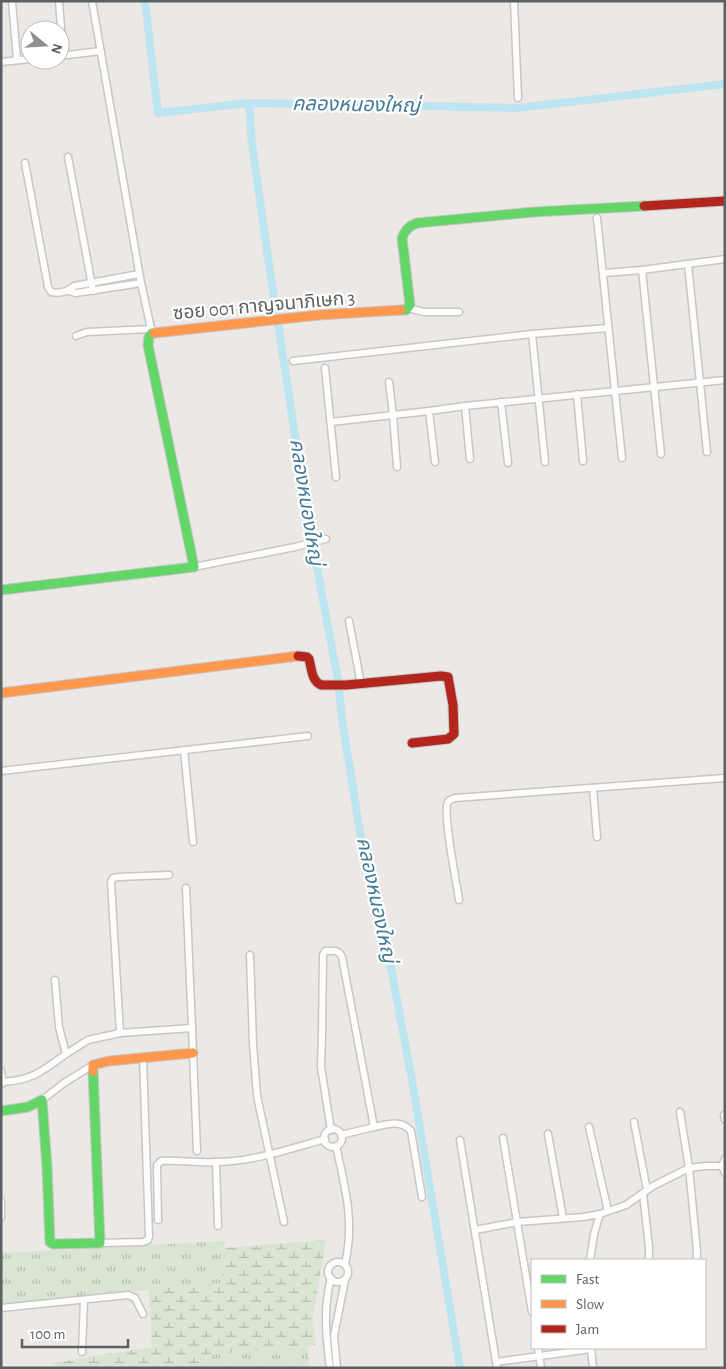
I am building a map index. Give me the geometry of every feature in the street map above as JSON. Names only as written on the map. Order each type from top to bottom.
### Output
[{"type":"street","points":[[12,1],[17,60]]},
{"type":"street","points":[[59,1],[60,20]]},
{"type":"street","points":[[76,336],[87,332],[152,331],[141,283],[92,1]]},
{"type":"street","points":[[514,1],[518,98]]},
{"type":"street","points":[[70,54],[100,51]]},
{"type":"street","points":[[1,62],[20,60]]},
{"type":"street","points":[[68,157],[93,291]]},
{"type":"street","points":[[25,163],[48,287],[51,292],[57,294],[69,291],[74,286],[140,274]]},
{"type":"street","points":[[459,312],[424,312],[408,308],[410,301],[402,238],[404,230],[409,225],[534,212],[725,201]]},
{"type":"street","points":[[597,218],[622,458]]},
{"type":"street","points":[[604,273],[725,259]]},
{"type":"street","points":[[688,264],[707,452]]},
{"type":"street","points":[[642,270],[661,454]]},
{"type":"street","points":[[69,291],[76,294],[141,283]]},
{"type":"street","name":"ซอย 001 กาญจนาภิเษก 3","points":[[194,567],[148,345],[152,331],[319,315],[403,312],[408,308]]},
{"type":"street","points":[[293,361],[532,334],[608,328]]},
{"type":"street","points":[[532,334],[545,462]]},
{"type":"street","points":[[325,368],[336,477]]},
{"type":"street","points":[[331,422],[501,402],[725,380]]},
{"type":"street","points":[[389,382],[397,467]]},
{"type":"street","points":[[577,394],[583,461]]},
{"type":"street","points":[[501,402],[508,463]]},
{"type":"street","points":[[465,406],[470,459]]},
{"type":"street","points":[[429,411],[435,462]]},
{"type":"street","points":[[1,590],[194,567],[323,540]]},
{"type":"street","points":[[348,621],[361,684]]},
{"type":"street","points":[[1,693],[301,656],[309,659],[315,683],[318,685],[361,684],[441,676],[449,678],[455,726],[454,734],[448,739],[412,743]]},
{"type":"street","points":[[1,771],[308,736]]},
{"type":"street","points":[[184,750],[193,842]]},
{"type":"street","points":[[459,900],[446,811],[450,800],[455,798],[725,778]]},
{"type":"street","points":[[593,788],[597,837]]},
{"type":"street","points":[[120,1033],[111,882],[113,878],[118,877],[169,875]]},
{"type":"street","points":[[186,888],[197,1151]]},
{"type":"street","points":[[330,1130],[321,1067],[323,955],[325,951],[336,950],[342,957],[374,1126]]},
{"type":"street","points":[[250,955],[257,1096],[284,1222]]},
{"type":"street","points":[[55,980],[59,1027],[66,1054]]},
{"type":"street","points":[[1,1071],[2,1082],[26,1079],[35,1076],[88,1040],[120,1033],[192,1028]]},
{"type":"street","points":[[1,1111],[28,1107],[42,1100],[64,1083],[93,1066],[109,1061],[193,1053]]},
{"type":"street","points":[[42,1100],[50,1242],[53,1244],[143,1242],[148,1240],[143,1057]]},
{"type":"street","points":[[93,1066],[100,1243]]},
{"type":"street","points":[[680,1112],[689,1168],[697,1259]]},
{"type":"street","points":[[634,1122],[645,1192],[649,1259]]},
{"type":"street","points":[[341,1135],[374,1126],[397,1123],[407,1126],[411,1131],[422,1197]]},
{"type":"street","points":[[589,1127],[608,1211]]},
{"type":"street","points":[[330,1130],[338,1131],[341,1135]]},
{"type":"street","points":[[330,1130],[326,1133],[325,1139],[330,1146],[336,1146],[340,1143],[341,1135]]},
{"type":"street","points":[[548,1134],[563,1218]]},
{"type":"street","points":[[503,1138],[531,1306]]},
{"type":"street","points":[[158,1220],[157,1165],[162,1160],[216,1162],[246,1159],[325,1139]]},
{"type":"street","points":[[460,1140],[496,1365],[585,1349]]},
{"type":"street","points":[[336,1146],[349,1210],[348,1248],[345,1264]]},
{"type":"street","points":[[475,1230],[517,1222],[600,1214],[626,1204],[689,1168],[705,1166],[723,1170],[725,1159]]},
{"type":"street","points":[[216,1162],[218,1226]]},
{"type":"street","points":[[1,1201],[1,1217]]},
{"type":"street","points":[[590,1259],[594,1234],[600,1214]]},
{"type":"street","points":[[337,1368],[330,1345],[345,1280],[349,1272],[345,1264],[341,1262],[332,1264],[329,1267],[328,1272],[331,1278],[336,1282],[345,1280]]},
{"type":"street","points":[[330,1368],[326,1304],[331,1278]]},
{"type":"street","points":[[1,1308],[132,1296],[138,1301],[143,1314]]},
{"type":"street","points":[[82,1352],[84,1300]]},
{"type":"street","points":[[538,1349],[541,1368]]},
{"type":"street","points":[[591,1349],[593,1368]]},
{"type":"green space","points":[[326,1240],[312,1321],[316,1345],[206,1355],[206,1368],[59,1368],[52,1363],[152,1347],[149,1290],[221,1283],[224,1248]]},
{"type":"green space","points":[[225,1241],[222,1283],[1,1304],[1,1253]]},
{"type":"green space","points":[[308,1346],[310,1368],[206,1368],[205,1355]]},
{"type":"waterway","points":[[145,1],[158,113],[249,103]]},
{"type":"waterway","name":"คลองหนองใหญ่","points":[[460,1368],[412,1080],[384,931],[364,857],[343,726],[337,675],[307,514],[267,251],[252,144],[249,103],[517,108],[725,84]]},
{"type":"traffic: fast","points":[[401,310],[406,310],[410,305],[402,238],[404,233],[414,224],[534,212],[644,206]]},
{"type":"traffic: fast","points":[[1,590],[194,567],[148,345],[149,337],[154,333]]},
{"type":"traffic: fast","points":[[1,1111],[28,1107],[42,1100],[50,1242],[53,1244],[100,1243],[93,1071]]},
{"type":"traffic: slow","points":[[154,333],[319,315],[401,310]]},
{"type":"traffic: slow","points":[[1,693],[298,656]]},
{"type":"traffic: slow","points":[[93,1071],[93,1065],[109,1061],[193,1053]]},
{"type":"traffic: jam","points":[[644,206],[725,201]]},
{"type":"traffic: jam","points":[[298,656],[309,659],[315,680],[321,685],[346,685],[441,676],[448,677],[453,705],[454,734],[448,739],[412,743]]}]
